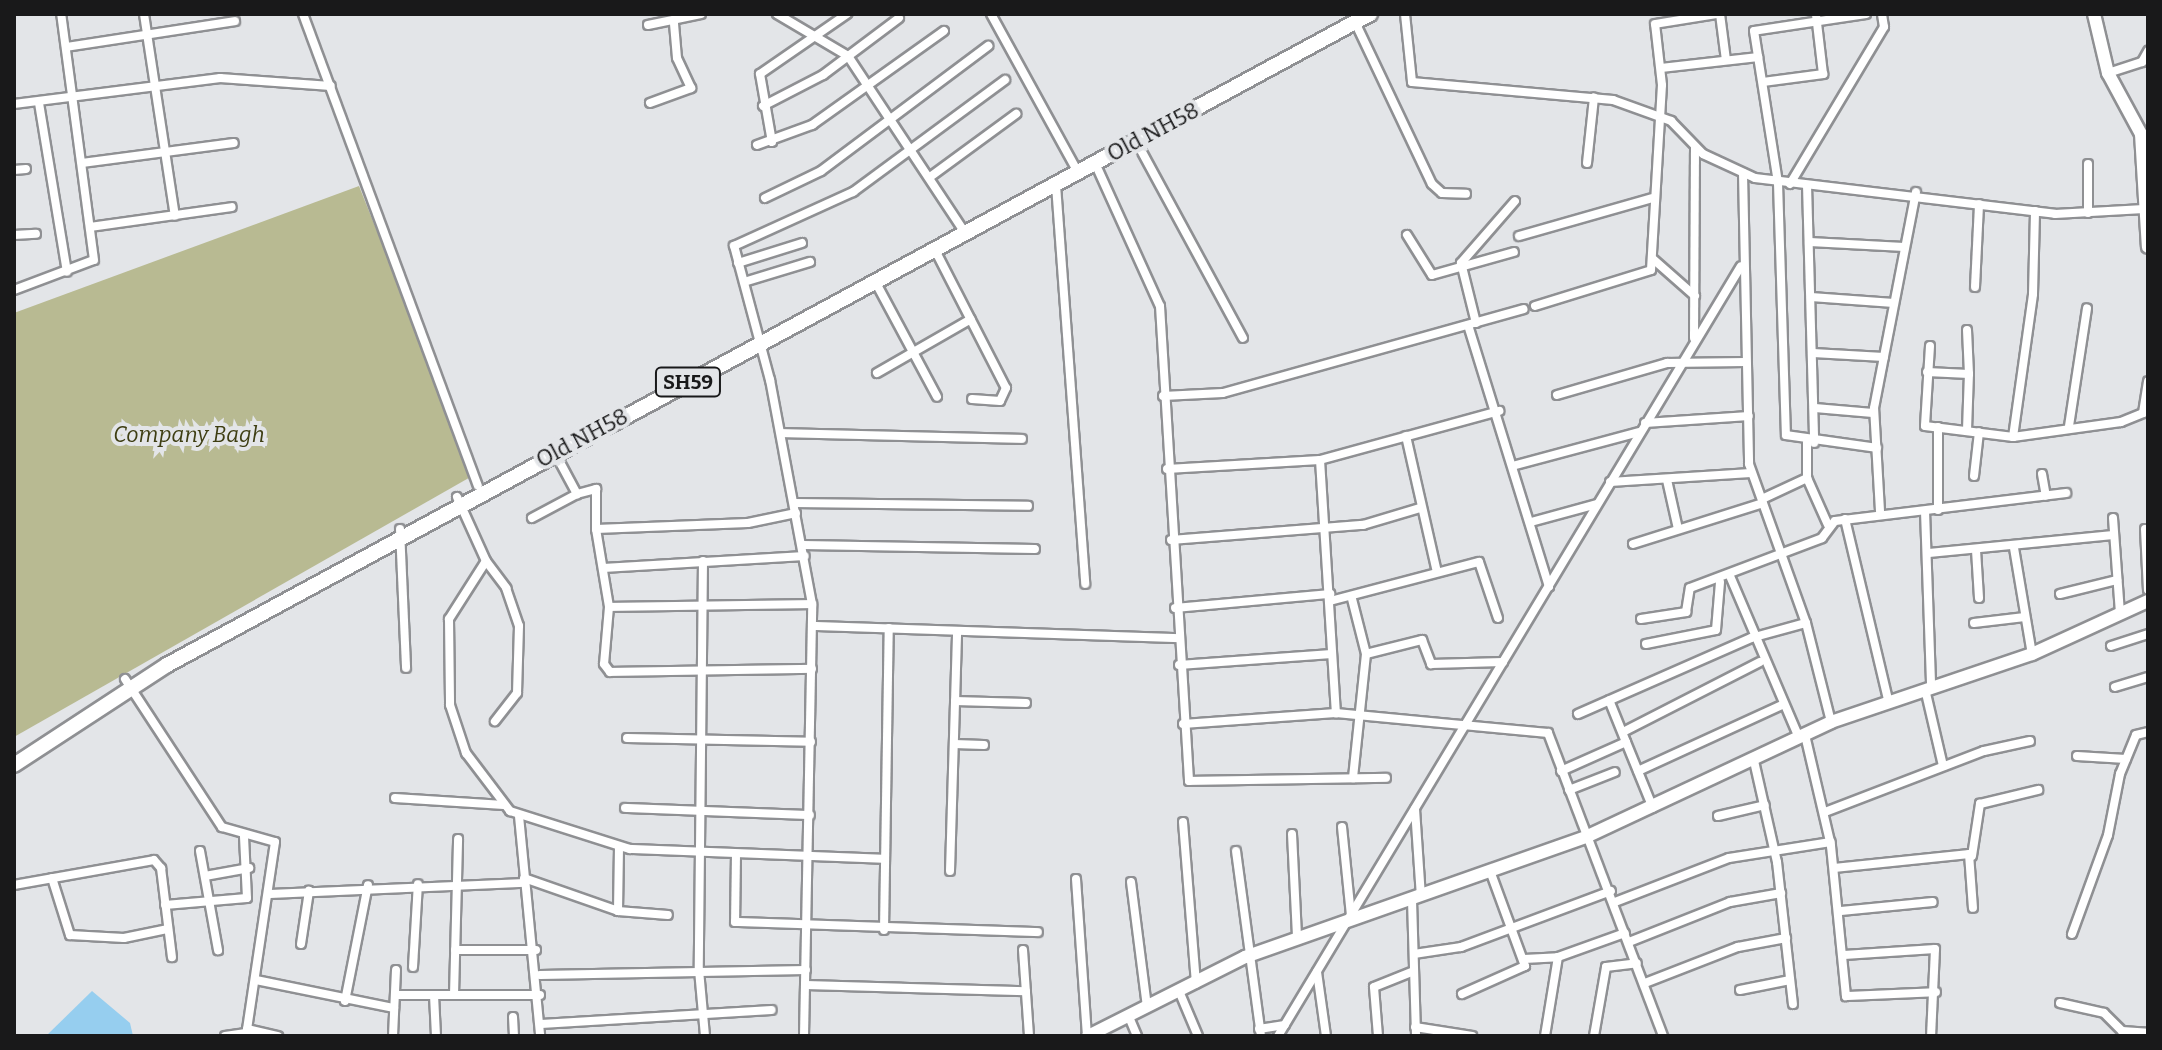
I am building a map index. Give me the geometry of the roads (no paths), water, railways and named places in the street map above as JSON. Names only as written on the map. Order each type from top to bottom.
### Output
[{"type":"main road","name":"Old NH58","points":[[761,339],[876,283],[1075,167],[1356,18],[1370,14]]},
{"type":"main road","name":"Old NH58","points":[[14,756],[127,682],[458,500],[1056,185],[1356,18]]},
{"type":"main road","name":"Old NH58","points":[[458,500],[478,486],[548,454]]},
{"type":"main road","name":"Old NH58","points":[[14,765],[87,709]]},
{"type":"street","points":[[14,290],[93,262],[75,100],[61,14]]},
{"type":"street","points":[[144,14],[175,216]]},
{"type":"street","points":[[303,14],[478,486]]},
{"type":"street","points":[[648,25],[701,14]]},
{"type":"street","points":[[777,14],[848,56],[872,86],[965,232]]},
{"type":"street","points":[[772,142],[763,106],[760,74],[847,14]]},
{"type":"street","points":[[991,14],[1075,167]]},
{"type":"street","points":[[1405,14],[1412,82],[1594,97],[1655,115],[1695,147],[1743,173],[1778,183],[1916,192],[2035,211],[2088,213],[2144,209]]},
{"type":"street","points":[[1535,306],[1642,276],[1653,259],[1655,115],[1661,68],[1657,22],[1719,14],[1726,60]]},
{"type":"street","points":[[1866,14],[1817,17],[1755,29],[1778,183],[1784,431],[1811,443],[1877,448]]},
{"type":"street","points":[[1790,184],[1884,27],[1882,14]]},
{"type":"street","points":[[2094,14],[2108,73],[2144,133],[2144,209],[2148,247]]},
{"type":"street","points":[[650,103],[691,88],[677,58],[680,17]]},
{"type":"street","points":[[1763,82],[1821,76],[1817,17]]},
{"type":"street","points":[[763,106],[848,56],[899,18]]},
{"type":"street","points":[[1356,18],[1432,184],[1442,193],[1466,194]]},
{"type":"street","points":[[66,47],[235,21]]},
{"type":"street","points":[[757,145],[772,142],[872,86],[944,31]]},
{"type":"street","points":[[765,198],[821,171],[988,46]]},
{"type":"street","points":[[2108,73],[2142,62],[2148,51]]},
{"type":"street","points":[[1661,68],[1758,57]]},
{"type":"street","points":[[14,104],[75,100],[231,78],[331,86]]},
{"type":"street","points":[[804,1036],[812,604],[782,433],[761,339],[734,246],[744,236],[829,206],[1005,80]]},
{"type":"street","points":[[1587,163],[1594,97]]},
{"type":"street","points":[[39,103],[67,272]]},
{"type":"street","points":[[930,177],[1016,114]]},
{"type":"street","points":[[1136,141],[1243,338]]},
{"type":"street","points":[[82,163],[234,143]]},
{"type":"street","points":[[1694,341],[1695,147]]},
{"type":"street","points":[[1095,163],[1157,293],[1183,724],[1192,783],[1386,778]]},
{"type":"street","points":[[2088,164],[2088,213]]},
{"type":"street","points":[[14,170],[26,169]]},
{"type":"street","points":[[1743,173],[1741,266],[1751,473],[1806,623],[1831,722]]},
{"type":"street","points":[[1056,185],[1085,584]]},
{"type":"street","points":[[1807,185],[1815,408],[1807,478],[1828,525]]},
{"type":"street","points":[[1880,511],[1873,413],[1916,192]]},
{"type":"street","points":[[1519,236],[1652,198]]},
{"type":"street","points":[[1461,267],[1515,201]]},
{"type":"street","points":[[1975,287],[1979,204]]},
{"type":"street","points":[[90,227],[232,207]]},
{"type":"street","points":[[2013,437],[2035,211]]},
{"type":"street","points":[[14,235],[36,234]]},
{"type":"street","points":[[1407,235],[1428,274],[1514,252]]},
{"type":"street","points":[[1809,242],[1905,247]]},
{"type":"street","points":[[738,263],[802,243]]},
{"type":"street","points":[[935,250],[1007,392],[1000,401],[972,399]]},
{"type":"street","points":[[1653,259],[1695,297]]},
{"type":"street","points":[[744,282],[810,262]]},
{"type":"street","points":[[1278,1036],[1741,266]]},
{"type":"street","points":[[1461,267],[1472,324],[1516,465],[1549,587]]},
{"type":"street","points":[[876,283],[937,397]]},
{"type":"street","points":[[1811,297],[1894,303]]},
{"type":"street","points":[[2069,426],[2087,308]]},
{"type":"street","points":[[1163,396],[1223,393],[1523,309]]},
{"type":"street","points":[[877,373],[971,319]]},
{"type":"street","points":[[1967,330],[1967,430]]},
{"type":"street","points":[[1930,346],[1921,423],[1938,427],[2013,437],[2140,416],[2148,381]]},
{"type":"street","points":[[1813,353],[1884,357]]},
{"type":"street","points":[[1557,395],[1683,361],[1746,362]]},
{"type":"street","points":[[1927,372],[1969,374]]},
{"type":"street","points":[[1815,408],[1873,413]]},
{"type":"street","points":[[1167,469],[1320,460],[1499,411]]},
{"type":"street","points":[[1645,423],[1749,416]]},
{"type":"street","points":[[1938,427],[1938,510]]},
{"type":"street","points":[[1516,465],[1639,432]]},
{"type":"street","points":[[1974,476],[1979,432]]},
{"type":"street","points":[[782,433],[1022,439]]},
{"type":"street","points":[[1406,436],[1437,572]]},
{"type":"street","points":[[548,454],[577,494]]},
{"type":"street","points":[[1320,460],[1336,713]]},
{"type":"street","points":[[1610,482],[1751,473]]},
{"type":"street","points":[[2042,474],[2046,496]]},
{"type":"street","points":[[1633,544],[1762,501],[1807,478]]},
{"type":"street","points":[[1667,480],[1678,529]]},
{"type":"street","points":[[532,518],[577,494],[596,489],[596,529],[609,607],[606,671],[812,669]]},
{"type":"street","points":[[1641,619],[1686,612],[1690,588],[1720,582],[1781,551],[1822,538],[1828,525],[1845,519],[1880,511],[1938,510],[2066,493]]},
{"type":"street","points":[[458,500],[486,561],[506,588],[519,626],[517,693],[495,721]]},
{"type":"street","points":[[1531,522],[1597,504]]},
{"type":"street","points":[[596,529],[748,523],[795,508],[1028,506]]},
{"type":"street","points":[[1171,540],[1324,530],[1420,508]]},
{"type":"street","points":[[1925,511],[1929,553],[1928,688],[1943,766]]},
{"type":"street","points":[[2113,518],[2120,613]]},
{"type":"street","points":[[1845,519],[1888,700]]},
{"type":"street","points":[[2145,529],[2148,590]]},
{"type":"street","points":[[400,532],[406,668]]},
{"type":"street","points":[[1929,553],[2014,548],[2113,535]]},
{"type":"street","points":[[803,545],[1035,549]]},
{"type":"street","points":[[2014,548],[2032,654]]},
{"type":"street","points":[[1976,550],[1979,598]]},
{"type":"street","points":[[603,568],[805,556]]},
{"type":"street","points":[[486,561],[456,601],[445,669],[457,732],[504,805],[519,816],[619,848],[885,859]]},
{"type":"street","points":[[703,561],[705,811],[699,970],[705,1036]]},
{"type":"street","points":[[1175,608],[1352,599],[1437,572],[1482,563],[1498,618]]},
{"type":"street","points":[[1730,576],[1760,662],[1802,736],[1825,812],[1841,911],[1850,999],[1936,992]]},
{"type":"street","points":[[2060,594],[2117,580]]},
{"type":"street","points":[[1646,644],[1716,630],[1720,582]]},
{"type":"street","points":[[1352,599],[1366,654],[1356,714],[1353,778]]},
{"type":"street","points":[[1076,879],[1088,1036],[1245,957],[1588,836],[1654,809],[1831,722],[1888,700],[2032,654],[2148,601]]},
{"type":"street","points":[[609,607],[812,604]]},
{"type":"street","points":[[1974,623],[2025,617]]},
{"type":"street","points":[[1578,714],[1751,638],[1806,623]]},
{"type":"street","points":[[813,626],[1177,638]]},
{"type":"street","points":[[884,930],[889,628]]},
{"type":"street","points":[[950,871],[957,631]]},
{"type":"street","points":[[2111,646],[2148,634]]},
{"type":"street","points":[[1366,654],[1422,640],[1431,664],[1503,662]]},
{"type":"street","points":[[1179,665],[1332,654]]},
{"type":"street","points":[[1561,771],[1760,662]]},
{"type":"street","points":[[2115,687],[2148,677]]},
{"type":"street","points":[[127,682],[222,827],[244,836],[275,842],[270,894],[246,1033]]},
{"type":"street","points":[[1609,700],[1654,809]]},
{"type":"street","points":[[955,701],[1026,703]]},
{"type":"street","points":[[1638,771],[1782,705]]},
{"type":"street","points":[[1183,724],[1336,713],[1467,721],[1548,733],[1611,891],[1663,1036]]},
{"type":"street","points":[[2072,934],[2108,835],[2126,759],[2136,735],[2148,732]]},
{"type":"street","points":[[627,738],[811,742]]},
{"type":"street","points":[[1825,812],[1943,766],[2030,741]]},
{"type":"street","points":[[954,744],[984,745]]},
{"type":"street","points":[[2077,756],[2126,759]]},
{"type":"street","points":[[1754,761],[1781,893],[1793,1004]]},
{"type":"street","points":[[1569,790],[1615,772]]},
{"type":"street","points":[[1973,908],[1972,856],[1980,804],[2038,790]]},
{"type":"street","points":[[395,798],[504,805]]},
{"type":"street","points":[[1718,816],[1765,805]]},
{"type":"street","points":[[625,808],[810,815]]},
{"type":"street","points":[[1415,808],[1415,1031],[1472,1036]]},
{"type":"street","points":[[519,816],[524,880],[540,975],[540,1036]]},
{"type":"street","points":[[1183,822],[1196,983]]},
{"type":"street","points":[[1342,827],[1349,919]]},
{"type":"street","points":[[1292,834],[1297,938]]},
{"type":"street","points":[[165,905],[247,898],[249,868],[244,836]]},
{"type":"street","points":[[454,995],[458,839]]},
{"type":"street","points":[[1615,902],[1714,863],[1831,842]]},
{"type":"street","points":[[618,911],[619,848]]},
{"type":"street","points":[[200,851],[218,950]]},
{"type":"street","points":[[1236,851],[1245,957],[1260,1033],[1285,1025]]},
{"type":"street","points":[[736,854],[735,922],[884,930],[1038,932]]},
{"type":"street","points":[[1834,868],[1972,856]]},
{"type":"street","points":[[14,885],[154,860],[165,905],[172,957]]},
{"type":"street","points":[[205,876],[249,868]]},
{"type":"street","points":[[1462,994],[1520,971],[1524,959],[1490,871]]},
{"type":"street","points":[[52,878],[70,935],[124,938],[168,929]]},
{"type":"street","points":[[270,894],[368,885],[524,880],[618,911],[668,915]]},
{"type":"street","points":[[1131,882],[1147,1007]]},
{"type":"street","points":[[413,967],[418,884]]},
{"type":"street","points":[[345,1001],[368,885]]},
{"type":"street","points":[[301,944],[309,891]]},
{"type":"street","points":[[1414,954],[1442,953],[1611,891]]},
{"type":"street","points":[[1524,959],[1558,957],[1730,902],[1781,893]]},
{"type":"street","points":[[1841,911],[1933,902]]},
{"type":"street","points":[[1645,983],[1738,947],[1786,938]]},
{"type":"street","points":[[1844,955],[1932,948],[1939,956],[1931,1036]]},
{"type":"street","points":[[455,950],[536,950]]},
{"type":"street","points":[[1023,950],[1029,1036]]},
{"type":"street","points":[[1545,1036],[1558,957]]},
{"type":"street","points":[[1594,1036],[1606,967],[1637,963]]},
{"type":"street","points":[[393,1036],[396,970]]},
{"type":"street","points":[[540,975],[806,970]]},
{"type":"street","points":[[1378,1036],[1374,987],[1414,971]]},
{"type":"street","points":[[1317,972],[1326,1036]]},
{"type":"street","points":[[256,980],[345,1001],[394,1008]]},
{"type":"street","points":[[1740,990],[1790,980]]},
{"type":"street","points":[[806,985],[1026,991]]},
{"type":"street","points":[[1179,991],[1198,1036]]},
{"type":"street","points":[[395,995],[540,995]]},
{"type":"street","points":[[434,995],[436,1036]]},
{"type":"street","points":[[2060,1003],[2104,1013],[2124,1031],[2148,1033]]},
{"type":"street","points":[[541,1024],[702,1011],[772,1010]]},
{"type":"street","points":[[513,1017],[514,1036]]},
{"type":"street","points":[[1129,1017],[1137,1036]]},
{"type":"street","points":[[225,1036],[246,1033],[278,1036]]},
{"type":"water","points":[[92,991],[130,1023],[133,1036],[46,1036]]},
{"type":"park label","name":"Company Bagh","points":[[189,435]]}]
